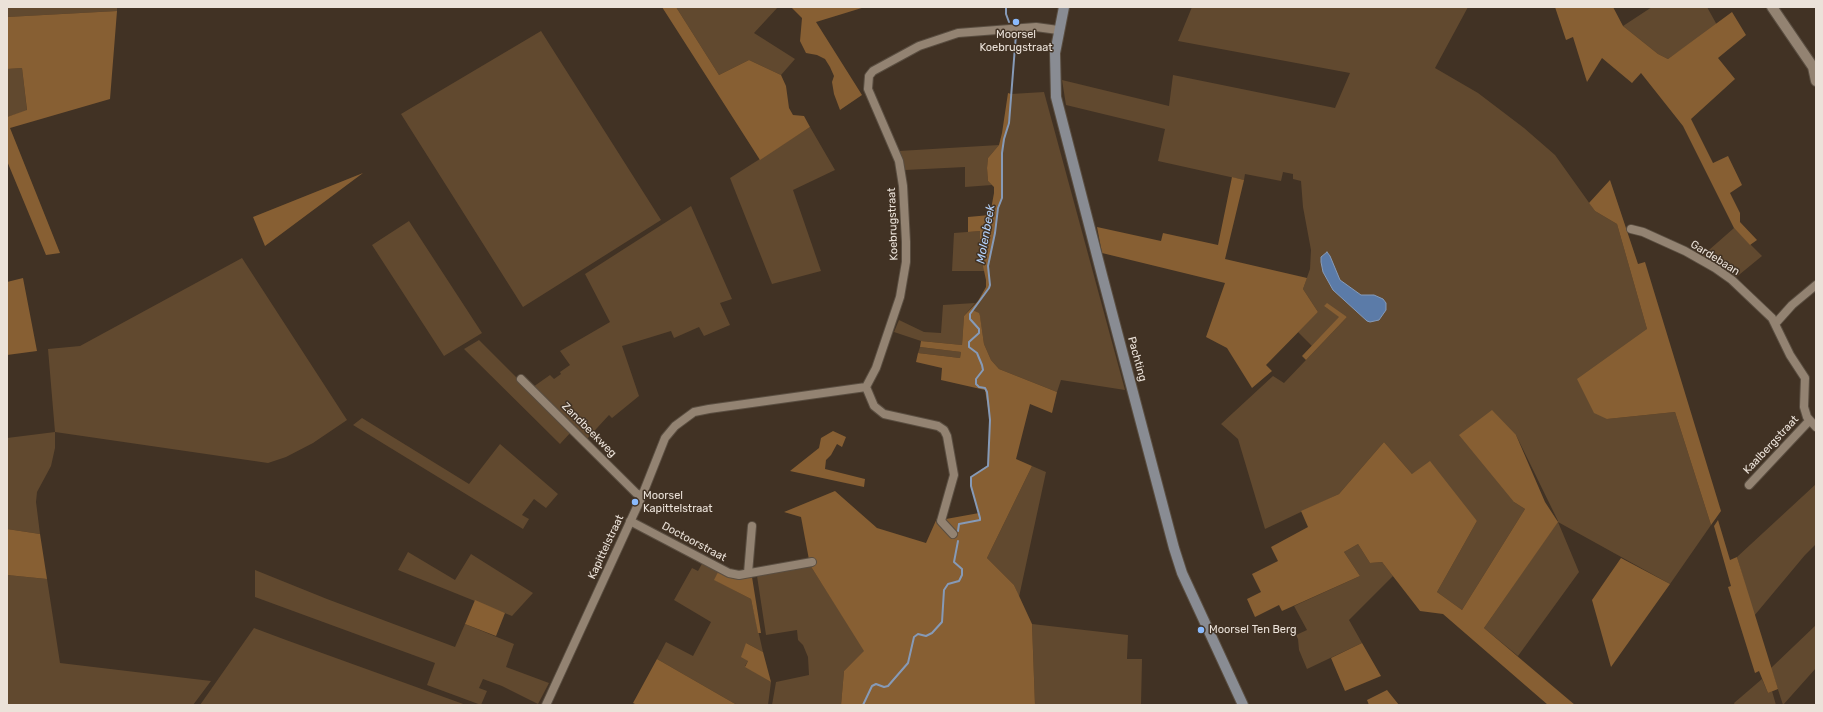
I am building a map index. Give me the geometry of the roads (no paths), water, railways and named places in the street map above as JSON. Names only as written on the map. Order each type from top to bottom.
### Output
[{"type":"main road","name":"Pachting","points":[[1064,7],[1054,53],[1056,97],[1174,548],[1189,589],[1243,705]]},
{"type":"street","points":[[1772,7],[1813,67],[1816,81]]},
{"type":"street","name":"Koebrugstraat","points":[[866,387],[876,368],[900,297],[906,262],[903,186],[899,161],[868,89],[869,76],[874,71],[919,46],[958,33],[1036,27],[1058,30]]},
{"type":"street","name":"Gardebaan","points":[[1631,229],[1642,232],[1685,251],[1715,268],[1748,295],[1772,318],[1786,349],[1805,378],[1803,402],[1809,420]]},
{"type":"street","points":[[1775,324],[1792,305],[1816,285]]},
{"type":"street","name":"Zandbeekweg","points":[[521,378],[636,493],[642,496]]},
{"type":"street","points":[[866,387],[874,406],[884,414],[938,426],[944,430],[947,436],[954,475],[941,521],[953,534]]},
{"type":"street","name":"Kapittelstraat","points":[[546,705],[642,496],[665,438],[675,426],[694,412],[866,387]]},
{"type":"street","points":[[1809,420],[1816,427]]},
{"type":"street","name":"Kaalbergstraat","points":[[1749,485],[1809,420]]},
{"type":"street","name":"Doctoorstraat","points":[[630,521],[729,573],[739,575],[812,562]]},
{"type":"street","points":[[748,573],[752,526]]},
{"type":"water","points":[[1327,252],[1340,280],[1361,295],[1374,295],[1383,299],[1386,303],[1386,310],[1379,320],[1370,322],[1367,321],[1333,290],[1323,272],[1321,262],[1321,257]]},
{"type":"waterway","name":"Molenbeek","points":[[1006,7],[1006,14],[1009,22]]},
{"type":"waterway","name":"Molenbeek","points":[[958,531],[959,524],[980,520],[971,486],[971,477],[988,466],[990,420],[987,392],[985,388],[979,387],[976,384],[976,379],[983,370],[977,353],[969,347],[969,342],[979,333],[979,329],[970,319],[970,314],[990,285],[988,266],[995,233],[998,208],[1002,198],[1002,153],[1004,139],[1009,123],[1016,34]]},
{"type":"waterway","name":"Molenbeek","points":[[863,705],[872,686],[876,684],[884,687],[888,686],[908,663],[914,637],[918,634],[926,636],[932,633],[942,622],[944,590],[948,584],[959,581],[962,575],[962,569],[954,562],[958,541]]},
{"type":"place","name":"Moorsel Koebrugstraat","points":[[1016,22]]},
{"type":"place","name":"Moorsel Kapittelstraat","points":[[635,502]]},
{"type":"place","name":"Moorsel Ten Berg","points":[[1201,630]]}]
